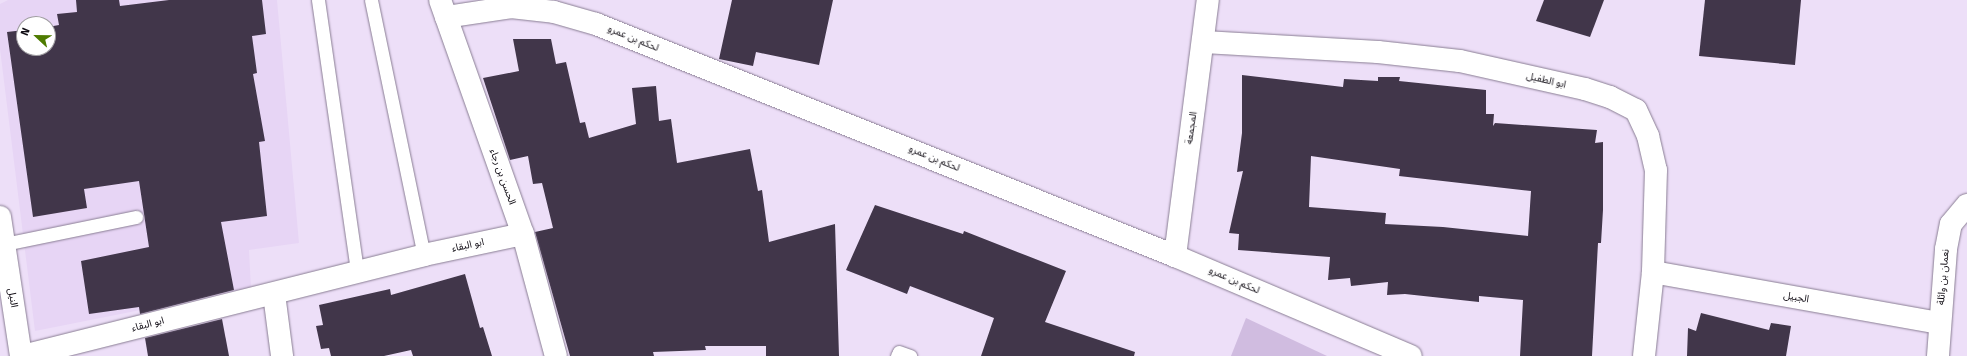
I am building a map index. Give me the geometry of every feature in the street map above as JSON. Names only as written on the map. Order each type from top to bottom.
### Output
[{"type":"street","name":"المجمعة","points":[[1175,256],[1204,42],[1208,0]]},
{"type":"street","name":"لحكم بن عمرو","points":[[443,8],[511,7],[554,12],[596,24],[1175,256],[1411,356]]},
{"type":"street","name":"الحسن بن رجاء","points":[[443,8],[523,234],[556,356]]},
{"type":"street","name":"ابو الطفيل","points":[[1204,42],[1378,52],[1460,61],[1584,89],[1636,110],[1648,136],[1656,170],[1653,272],[1644,356]]},
{"type":"street","name":"نعمان بن وائلة","points":[[1938,356],[1946,249],[1951,224],[1967,205]]},
{"type":"street","name":"النيل","points":[[0,217],[22,356]]},
{"type":"street","name":"ابو البقاء","points":[[22,356],[274,294],[424,255],[523,234]]},
{"type":"street","name":"الجبيل","points":[[1653,272],[1940,323]]},
{"type":"street","points":[[274,294],[282,356]]},
{"type":"lane","points":[[318,0],[357,272]]},
{"type":"lane","points":[[371,0],[424,255]]},
{"type":"lane","points":[[4,244],[136,217]]},
{"type":"lane","points":[[897,356],[899,352],[910,356]]},
{"type":"shaded area","points":[[8,0],[277,0],[299,243],[249,250],[251,288],[35,331],[0,49],[0,4]]},
{"type":"shaded area","points":[[1246,318],[1327,356],[1231,356]]},
{"type":"building","points":[[76,0],[119,0],[120,6],[169,0],[262,0],[266,34],[252,36],[257,73],[253,74],[265,141],[259,142],[267,216],[221,222],[234,290],[140,314],[139,307],[89,314],[81,261],[149,247],[139,181],[84,189],[87,208],[33,217],[7,32],[16,31],[16,56],[56,56],[56,26],[59,25],[57,14],[77,12]]},
{"type":"building","points":[[732,0],[833,0],[819,65],[756,52],[753,66],[719,59]]},
{"type":"building","points":[[1544,0],[1604,0],[1590,37],[1536,21]]},
{"type":"building","points":[[1705,0],[1801,0],[1795,65],[1699,56]]},
{"type":"building","points":[[513,39],[551,39],[556,64],[566,62],[580,123],[585,122],[589,138],[636,124],[632,88],[656,86],[659,121],[671,119],[677,163],[750,149],[758,191],[762,190],[769,242],[835,224],[839,356],[766,356],[766,346],[705,346],[706,350],[653,352],[654,356],[570,356],[535,232],[553,228],[542,183],[533,184],[528,156],[510,160],[483,78],[519,71]]},
{"type":"building","points":[[1242,75],[1343,87],[1344,79],[1378,81],[1378,77],[1400,77],[1399,81],[1486,90],[1486,114],[1494,114],[1493,126],[1495,123],[1597,130],[1595,143],[1603,142],[1603,210],[1601,243],[1598,243],[1592,356],[1520,356],[1523,300],[1479,296],[1479,302],[1405,294],[1387,295],[1388,282],[1351,286],[1350,278],[1328,280],[1330,257],[1238,250],[1239,234],[1229,233],[1243,171],[1237,172],[1242,133]],"holes":[[[1311,156],[1400,169],[1399,176],[1531,191],[1528,236],[1443,227],[1385,224],[1386,213],[1309,207]]]},
{"type":"building","points":[[875,205],[963,234],[964,231],[1066,271],[1045,322],[1135,352],[1134,356],[981,356],[994,318],[910,286],[907,294],[846,270]]},
{"type":"building","points":[[465,274],[480,328],[483,327],[492,356],[413,356],[411,350],[384,356],[331,356],[329,348],[321,349],[316,326],[323,325],[319,305],[390,289],[391,295]]},
{"type":"building","points":[[1701,313],[1769,330],[1771,323],[1791,326],[1786,356],[1687,356],[1688,328],[1696,331]]},
{"type":"building","points":[[222,319],[229,356],[148,356],[145,338]]}]
